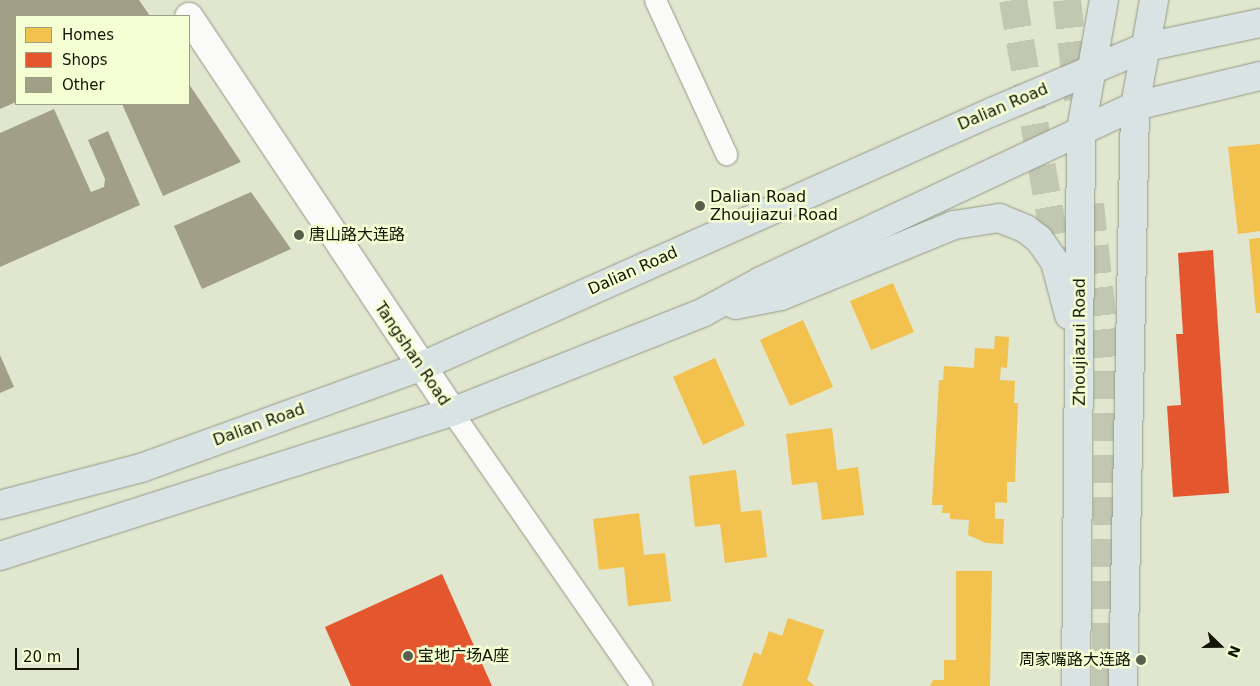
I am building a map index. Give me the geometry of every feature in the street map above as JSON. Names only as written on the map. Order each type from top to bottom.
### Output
[{"type":"main road","name":"Zhoujiazui Road","points":[[1076,686],[1081,130],[1089,70],[1104,0]]},
{"type":"main road","points":[[1123,686],[1135,106],[1154,0]]},
{"type":"main road","name":"Dalian Road","points":[[0,505],[141,468],[420,367],[1089,70],[1146,47],[1260,23]]},
{"type":"main road","points":[[0,556],[452,412],[704,312],[761,281],[1135,106],[1260,76]]},
{"type":"main road","points":[[704,312],[781,296],[954,225],[999,218],[1026,229],[1039,239],[1055,262],[1069,312],[1079,414]]},
{"type":"street","name":"Tangshan Road","points":[[178,0],[187,15]]},
{"type":"street","points":[[655,0],[726,154]]},
{"type":"street","name":"Tangshan Road","points":[[190,20],[420,367],[642,686]]},
{"type":"building: Homes","points":[[1260,144],[1260,231],[1238,234],[1228,147]]},
{"type":"building: Homes","points":[[1260,238],[1260,313],[1256,313],[1249,239]]},
{"type":"building: Homes","points":[[893,283],[914,332],[871,350],[850,301]]},
{"type":"building: Homes","points":[[803,320],[833,387],[790,406],[760,340]]},
{"type":"building: Homes","points":[[995,336],[1009,337],[1007,368],[1001,367],[1000,380],[1015,381],[1014,403],[1018,403],[1015,482],[1007,482],[1007,503],[995,502],[995,519],[1004,519],[1003,544],[986,543],[968,535],[969,520],[950,519],[950,513],[942,513],[943,505],[932,505],[939,380],[943,380],[944,366],[974,368],[975,348],[994,349]]},
{"type":"building: Homes","points":[[715,358],[745,425],[703,445],[673,377]]},
{"type":"building: Homes","points":[[832,428],[837,470],[858,467],[864,515],[822,520],[817,482],[792,485],[786,434]]},
{"type":"building: Homes","points":[[736,470],[741,512],[761,510],[767,557],[725,563],[720,524],[695,527],[689,476]]},
{"type":"building: Homes","points":[[639,513],[644,555],[665,553],[671,601],[628,606],[624,567],[599,570],[593,519]]},
{"type":"building: Homes","points":[[956,571],[992,571],[990,686],[930,686],[933,680],[944,680],[944,660],[956,660]]},
{"type":"building: Homes","points":[[788,618],[824,630],[807,680],[815,686],[742,686],[754,652],[761,655],[769,631],[782,636]]},
{"type":"building: Shops","points":[[1213,250],[1229,493],[1173,497],[1167,406],[1181,405],[1176,334],[1183,334],[1178,253]]},
{"type":"building: Shops","name":"宝地广场A座","points":[[442,574],[492,686],[351,686],[325,627]]},
{"type":"building: Other","points":[[0,0],[139,0],[149,15],[15,15],[15,102],[0,109]]},
{"type":"building: Other","points":[[190,86],[241,162],[163,196],[122,105],[190,105]]},
{"type":"building: Other","points":[[54,109],[91,192],[104,187],[105,179],[88,140],[108,131],[140,205],[0,267],[0,133]]},
{"type":"building: Other","points":[[251,192],[291,249],[202,289],[174,226]]},
{"type":"building: Other","points":[[0,355],[14,387],[0,393]]},
{"type":"tunnel","points":[[1013,0],[1060,272]]},
{"type":"tunnel","points":[[1067,0],[1078,99]]},
{"type":"tunnel","points":[[1090,204],[1108,371],[1106,686]]},
{"type":"place","name":"Dalian Road Zhoujiazui Road","points":[[700,206]]},
{"type":"place","name":"唐山路大连路","points":[[299,235]]},
{"type":"place","name":"宝地广场A座","points":[[408,656]]},
{"type":"place","name":"周家嘴路大连路","points":[[1141,660]]}]
